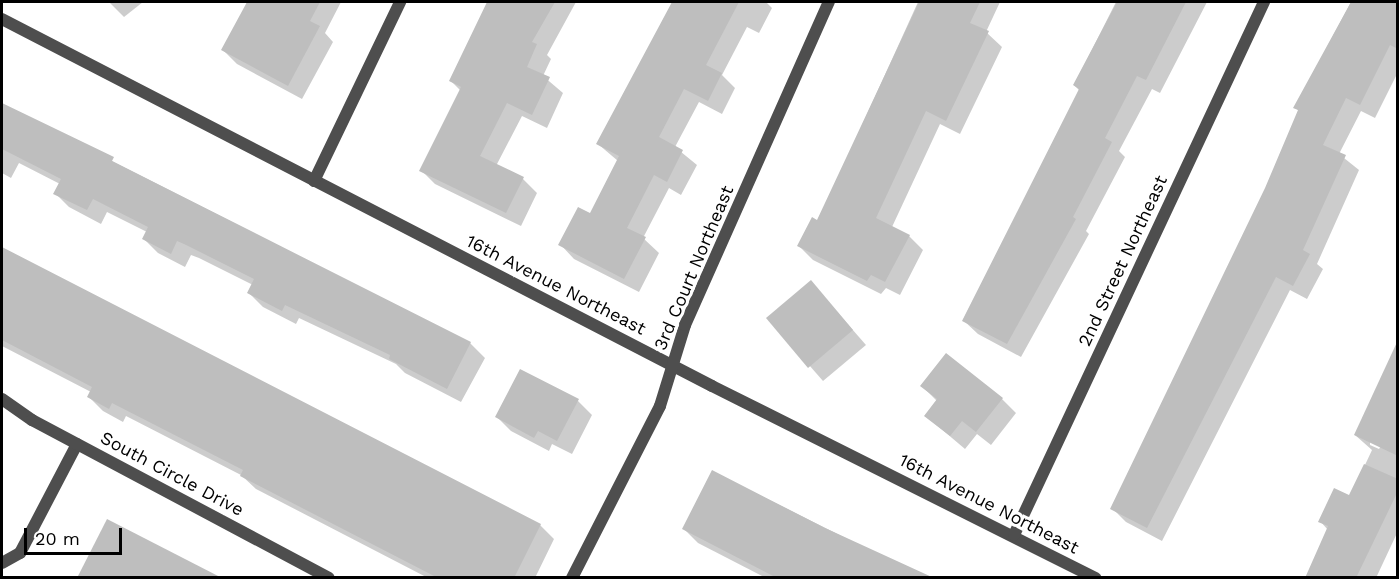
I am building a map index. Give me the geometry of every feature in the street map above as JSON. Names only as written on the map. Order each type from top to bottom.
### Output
[{"type":"street","points":[[314,181],[399,2]]},
{"type":"street","name":"3rd Court Northeast","points":[[572,578],[660,406],[685,325],[829,2]]},
{"type":"street","name":"2nd Street Northeast","points":[[1014,535],[1264,2]]},
{"type":"street","name":"16th Avenue Northeast","points":[[2,19],[672,365],[1096,578]]},
{"type":"street","name":"South Circle Drive","points":[[2,399],[76,444],[329,578]]},
{"type":"street","points":[[2,563],[20,553],[76,444]]},
{"type":"building","points":[[247,2],[320,2],[310,21],[320,26],[288,86],[221,50]]},
{"type":"building","points":[[487,2],[555,2],[532,42],[537,44],[527,67],[550,77],[532,115],[507,103],[480,156],[524,177],[506,213],[419,171],[461,87],[449,81]]},
{"type":"building","points":[[672,2],[739,2],[706,65],[722,73],[708,101],[684,89],[659,137],[683,150],[667,182],[654,175],[627,228],[646,237],[624,279],[558,245],[578,207],[590,213],[619,156],[596,144]]},
{"type":"building","points":[[919,2],[980,2],[970,23],[989,31],[946,121],[926,111],[876,218],[910,235],[885,282],[871,275],[867,281],[797,246],[812,217],[817,220]]},
{"type":"building","points":[[1117,2],[1186,2],[1146,80],[1137,76],[1105,138],[1112,142],[1073,217],[1076,219],[1007,344],[962,321],[1079,89],[1073,85]]},
{"type":"building","points":[[1351,2],[1398,2],[1398,49],[1390,45],[1360,105],[1346,98],[1323,145],[1346,155],[1303,250],[1310,254],[1293,286],[1276,277],[1147,528],[1110,509],[1265,188],[1298,110],[1293,108]]},
{"type":"building","points":[[2,103],[114,157],[112,161],[471,342],[447,389],[389,359],[390,355],[285,305],[282,311],[247,293],[254,279],[184,244],[177,241],[171,254],[142,239],[148,227],[93,199],[87,210],[53,194],[61,179],[2,149]]},
{"type":"building","points":[[2,247],[541,524],[514,578],[438,578],[240,476],[243,470],[112,403],[109,409],[87,397],[92,387],[2,340]]},
{"type":"building","points":[[811,280],[853,330],[808,368],[766,318]]},
{"type":"building","points":[[1398,340],[1398,456],[1354,435]]},
{"type":"building","points":[[946,353],[1003,398],[976,432],[962,421],[950,436],[924,416],[937,399],[920,386]]},
{"type":"building","points":[[520,369],[579,399],[557,441],[538,431],[534,438],[495,417]]},
{"type":"building","points":[[1364,464],[1398,479],[1398,491],[1356,578],[1305,578],[1328,526],[1318,522],[1334,488],[1349,495]]},
{"type":"building","points":[[712,470],[825,528],[934,578],[777,578],[682,529]]},
{"type":"building","points":[[107,519],[222,578],[77,578]]}]
